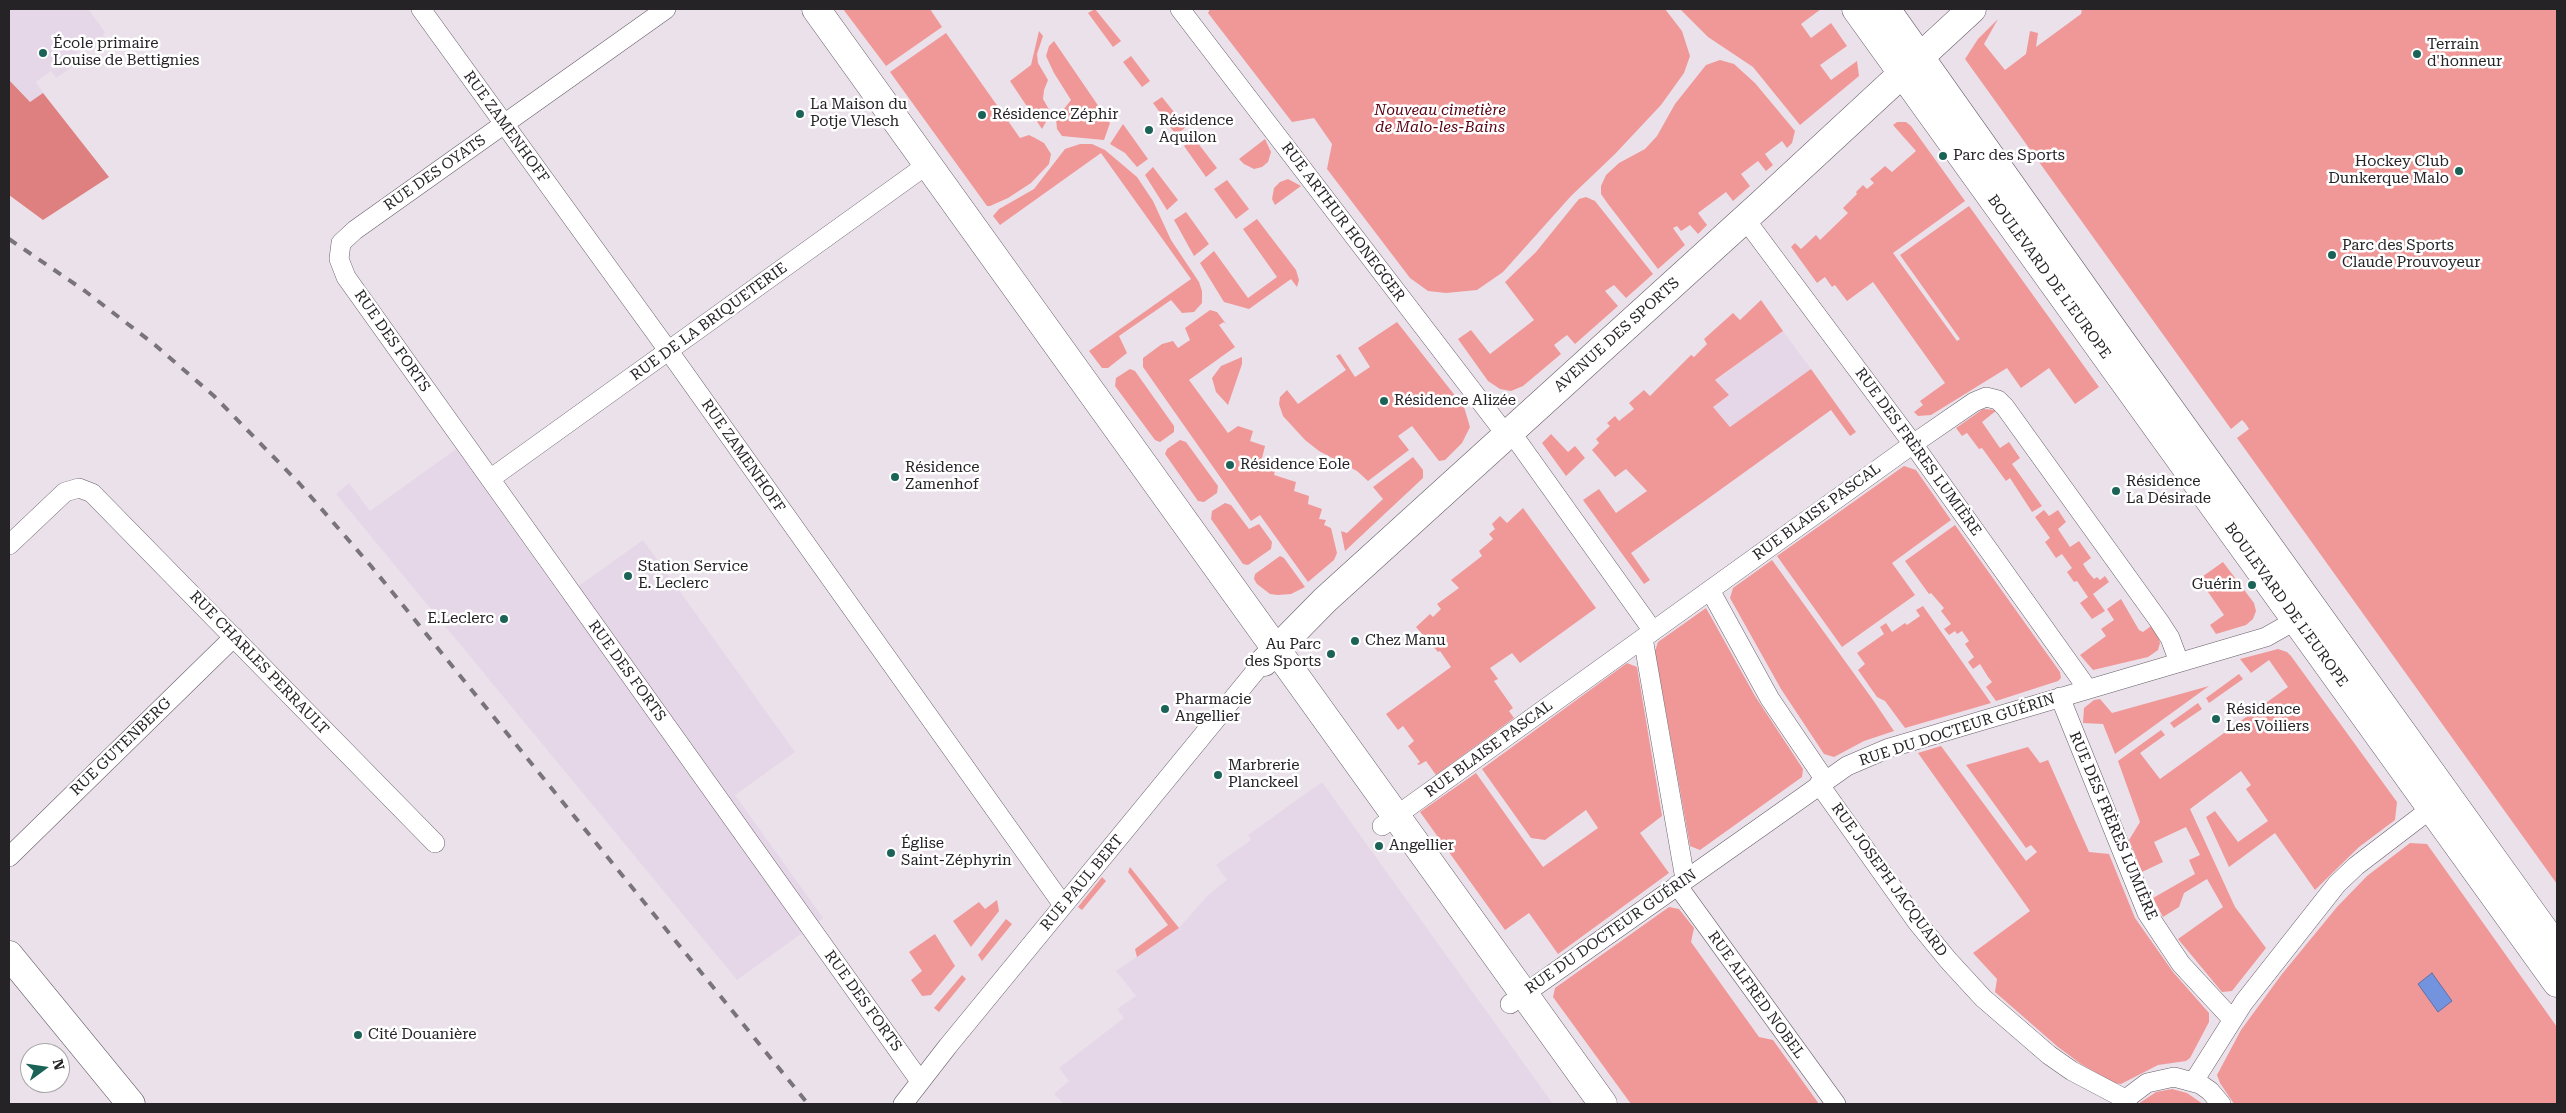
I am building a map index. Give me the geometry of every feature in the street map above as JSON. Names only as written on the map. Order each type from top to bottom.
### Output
[{"type":"street","name":"RUE ZAMENHOFF","points":[[420,9],[669,351],[1063,905]]},
{"type":"street","name":"RUE DES OYATS","points":[[339,259],[338,250],[348,236],[666,9]]},
{"type":"street","points":[[796,9],[921,169]]},
{"type":"street","points":[[816,9],[921,169],[1269,655],[1517,999],[1603,1104]]},
{"type":"street","name":"RUE ARTHUR HONEGGER","points":[[1180,9],[1509,434],[1648,634]]},
{"type":"street","name":"BOULEVARD DE L'EUROPE","points":[[1856,9],[1912,66],[2440,802],[2557,983]]},
{"type":"street","name":"BOULEVARD DE L'EUROPE","points":[[1886,9],[1912,66]]},
{"type":"street","name":"AVENUE DES SPORTS","points":[[1269,655],[1325,600],[1745,219],[1972,9]]},
{"type":"street","name":"RUE DE LA BRIQUETERIE","points":[[490,479],[921,169]]},
{"type":"street","name":"RUE DES FRÈRES LUMIÈRE","points":[[1745,219],[1913,444],[2087,688]]},
{"type":"street","name":"RUE DES FORTS","points":[[339,259],[346,277],[920,1081]]},
{"type":"street","name":"RUE BLAISE PASCAL","points":[[1389,821],[1913,444],[1978,400],[1986,397],[1998,400],[2159,621],[2170,638],[2180,662]]},
{"type":"street","name":"RUE CHARLES PERRAULT","points":[[9,545],[60,496],[70,490],[79,488],[88,490],[435,843]]},
{"type":"street","name":"RUE JOSEPH JACQUARD","points":[[1710,590],[1770,699],[1822,782],[1917,922],[1948,960],[1983,998],[2049,1055],[2072,1071],[2126,1102]]},
{"type":"street","name":"RUE DU DOCTEUR GUÉRIN","points":[[1517,999],[1847,766],[1879,752],[2087,688],[2266,637],[2306,615]]},
{"type":"street","points":[[1648,634],[1681,882]]},
{"type":"street","name":"RUE GUTENBERG","points":[[9,857],[234,637]]},
{"type":"street","name":"RUE PAUL BERT","points":[[903,1104],[1063,905],[1269,655]]},
{"type":"street","name":"RUE DES FRÈRES LUMIÈRE","points":[[2060,697],[2134,885],[2150,918],[2181,964],[2232,1019]]},
{"type":"street","points":[[2194,1081],[2232,1019],[2337,884],[2356,866],[2440,802]]},
{"type":"street","name":"BOULEVARD DE L'EUROPE","points":[[2440,802],[2557,948]]},
{"type":"street","name":"RUE ALFRED NOBEL","points":[[1681,882],[1836,1104]]},
{"type":"street","points":[[9,955],[131,1104]]},
{"type":"street","points":[[1517,999],[1582,1104]]},
{"type":"street","points":[[2126,1102],[2142,1086],[2154,1080],[2174,1077],[2194,1081],[2210,1091],[2221,1104]]},
{"type":"shaded area","name":"École primaire Louise de Bettignies","points":[[9,9],[88,9],[105,32],[103,35],[107,41],[98,47],[93,41],[70,58],[75,65],[56,78],[51,71],[36,82],[43,93],[30,102],[9,80]]},
{"type":"shaded area","points":[[9,80],[30,102],[43,93],[109,177],[43,220],[9,195]]},
{"type":"shaded area","points":[[1783,331],[1811,369],[1730,427],[1712,407],[1728,395],[1715,381]]},
{"type":"shaded area","points":[[456,449],[562,598],[643,540],[795,752],[735,795],[823,918],[737,980],[336,494],[349,483],[370,511]]},
{"type":"shaded area","points":[[1322,782],[1553,1104],[1064,1104],[1054,1094],[1069,1081],[1059,1068],[1124,1018],[1117,1009],[1136,996],[1116,971],[1179,928],[1209,894],[1227,880],[1216,865],[1251,840],[1248,835]]},
{"type":"green space","points":[[843,9],[930,9],[942,27],[886,66]]},
{"type":"green space","points":[[1095,9],[1121,41],[1113,47],[1088,13]]},
{"type":"green space","name":"Nouveau cimetière de Malo-les-Bains","points":[[1210,9],[1665,9],[1682,31],[1690,56],[1684,73],[1661,105],[1615,154],[1571,196],[1503,272],[1477,290],[1446,293],[1428,291],[1410,278],[1327,169],[1332,144],[1314,118],[1292,122],[1208,13]]},
{"type":"green space","points":[[1680,9],[1821,9],[1801,24],[1811,38],[1831,23],[1847,46],[1820,65],[1831,80],[1857,61],[1859,76],[1800,125],[1753,67],[1708,37]]},
{"type":"green space","name":"Parc des Sports Claude Prouvoyeur","points":[[2082,9],[2557,9],[2557,884],[2237,438],[2249,429],[2245,423],[2242,420],[2231,429],[1965,59],[1978,39],[1998,19],[1984,44],[2005,70],[2026,54],[2030,31],[2038,33],[2036,47],[2081,14]]},
{"type":"green space","points":[[1039,31],[1043,36],[1037,54],[1038,63],[1048,80],[1043,99],[1051,113],[1042,129],[1010,81],[1031,65]]},
{"type":"green space","points":[[946,33],[1020,138],[1029,135],[1035,138],[1044,143],[1051,154],[1049,164],[1031,183],[1008,198],[990,206],[987,206],[890,72]]},
{"type":"green space","points":[[1054,41],[1110,123],[1104,140],[1062,136],[1057,129],[1056,119],[1071,100],[1046,56],[1049,46]]},
{"type":"green space","points":[[1131,56],[1150,81],[1142,87],[1123,62]]},
{"type":"green space","points":[[1720,60],[1734,64],[1755,83],[1795,131],[1792,143],[1787,148],[1782,141],[1765,154],[1773,165],[1766,171],[1758,161],[1741,174],[1750,186],[1733,201],[1726,192],[1698,213],[1707,225],[1698,234],[1690,225],[1681,231],[1677,226],[1673,228],[1685,245],[1658,269],[1601,194],[1601,186],[1606,175],[1619,163],[1645,149],[1657,136],[1675,104],[1706,65]]},
{"type":"green space","points":[[1162,97],[1186,127],[1176,135],[1153,103]]},
{"type":"green space","points":[[1897,122],[1906,122],[1911,126],[1965,201],[1893,253],[1957,341],[1960,339],[1900,255],[1969,206],[2099,387],[2075,404],[2049,368],[2021,388],[2007,368],[1931,415],[1918,416],[1914,412],[1923,405],[1920,401],[1945,383],[1873,282],[1847,301],[1835,285],[1832,287],[1825,277],[1817,283],[1791,247],[1795,243],[1801,249],[1816,235],[1820,240],[1848,213],[1843,208],[1863,185],[1867,189],[1874,183],[1870,179],[1885,166],[1892,172],[1916,151],[1893,125]]},
{"type":"green space","points":[[1123,124],[1148,159],[1137,167],[1125,153],[1110,144]]},
{"type":"green space","points":[[1194,138],[1217,168],[1206,177],[1184,146]]},
{"type":"green space","points":[[1265,139],[1271,152],[1268,162],[1262,167],[1254,169],[1239,159]]},
{"type":"green space","points":[[1080,144],[1092,144],[1105,150],[1137,177],[1153,201],[1171,240],[1199,282],[1202,291],[1202,303],[1194,312],[1182,313],[1171,300],[1119,336],[1127,353],[1108,368],[1102,368],[1089,351],[1191,279],[1101,153],[1000,225],[993,216],[999,209],[1034,189],[1065,149]]},
{"type":"green space","points":[[1153,167],[1178,200],[1167,210],[1145,175]]},
{"type":"green space","points":[[1288,179],[1301,186],[1275,205],[1272,199],[1274,188],[1280,182]]},
{"type":"green space","points":[[1227,180],[1249,209],[1236,219],[1214,189]]},
{"type":"green space","points":[[1586,197],[1595,201],[1653,274],[1626,298],[1614,285],[1605,291],[1618,306],[1575,344],[1567,335],[1554,345],[1561,354],[1523,386],[1511,391],[1500,389],[1488,381],[1458,339],[1471,330],[1490,354],[1534,320],[1505,282],[1536,252],[1579,199]]},
{"type":"green space","points":[[1186,212],[1209,244],[1194,256],[1174,220]]},
{"type":"green space","points":[[1257,219],[1296,270],[1299,280],[1297,287],[1291,279],[1249,309],[1224,302],[1200,263],[1214,251],[1248,298],[1277,277],[1243,229]]},
{"type":"green space","points":[[1761,300],[1783,331],[1715,380],[1729,395],[1713,407],[1730,427],[1811,369],[1856,432],[1850,436],[1831,410],[1631,553],[1650,580],[1644,584],[1583,500],[1599,489],[1616,513],[1647,491],[1626,469],[1615,477],[1592,450],[1599,443],[1596,439],[1610,426],[1607,423],[1615,416],[1619,421],[1634,409],[1629,403],[1644,390],[1650,396],[1691,355],[1694,357],[1707,344],[1704,339],[1733,313],[1740,320]]},
{"type":"green space","name":"Résidence Eole","points":[[1210,310],[1217,312],[1227,325],[1224,322],[1219,325],[1235,347],[1189,380],[1228,433],[1238,426],[1253,431],[1250,441],[1265,446],[1261,462],[1276,467],[1274,475],[1296,482],[1294,491],[1309,496],[1308,504],[1322,509],[1319,519],[1326,520],[1324,525],[1331,528],[1337,553],[1334,560],[1308,582],[1260,515],[1251,521],[1143,367],[1143,358],[1162,344],[1173,341],[1178,348],[1190,340],[1185,328]]},
{"type":"green space","points":[[1397,322],[1464,407],[1470,427],[1462,443],[1445,460],[1439,461],[1412,426],[1398,436],[1409,450],[1368,481],[1357,471],[1319,451],[1305,440],[1283,416],[1279,404],[1280,397],[1287,390],[1298,404],[1346,370],[1336,356],[1340,354],[1355,377],[1370,367],[1358,348]]},
{"type":"green space","points":[[1242,357],[1242,364],[1228,405],[1216,392],[1212,378],[1221,366]]},
{"type":"green space","points":[[1130,369],[1135,371],[1174,426],[1174,432],[1160,442],[1155,440],[1115,386],[1116,378]]},
{"type":"green space","points":[[1983,409],[1997,410],[1982,422],[2000,448],[2009,442],[2020,458],[2012,464],[2042,506],[2032,512],[2010,478],[2006,481],[1982,448],[1979,449],[1967,433],[1962,436],[1956,428]]},
{"type":"green space","points":[[1551,434],[1568,452],[1575,446],[1585,458],[1566,476],[1542,443]]},
{"type":"green space","points":[[1180,440],[1186,442],[1218,486],[1217,493],[1204,502],[1198,501],[1165,454],[1167,449]]},
{"type":"green space","points":[[1413,457],[1423,470],[1423,478],[1345,551],[1341,531],[1347,533],[1383,499],[1373,487]]},
{"type":"green space","points":[[1904,466],[1916,470],[1951,520],[1892,563],[1915,595],[1842,647],[1777,556]]},
{"type":"green space","points":[[1225,503],[1231,505],[1249,529],[1259,524],[1272,542],[1271,549],[1248,565],[1243,564],[1211,519],[1212,511]]},
{"type":"green space","points":[[1523,508],[1596,608],[1520,663],[1512,653],[1490,668],[1498,679],[1494,681],[1513,708],[1509,711],[1514,718],[1436,775],[1426,761],[1419,765],[1417,764],[1420,762],[1408,746],[1414,741],[1403,726],[1398,730],[1386,714],[1451,667],[1440,651],[1438,652],[1416,627],[1430,614],[1433,617],[1441,609],[1437,604],[1459,588],[1451,580],[1482,556],[1479,551],[1493,539],[1489,534],[1495,529],[1492,524],[1500,516],[1507,523]]},
{"type":"green space","points":[[2044,510],[2049,516],[2058,510],[2066,522],[2058,529],[2070,547],[2079,541],[2091,558],[2083,564],[2088,572],[2094,579],[2097,577],[2100,580],[2105,576],[2109,582],[2093,594],[2105,611],[2092,619],[2080,603],[2088,597],[2077,581],[2074,582],[2067,572],[2072,568],[2062,554],[2056,558],[2045,542],[2050,538],[2035,517]]},
{"type":"green space","points":[[1955,525],[2060,672],[2061,678],[2058,681],[1996,701],[1986,687],[1992,682],[1980,664],[1973,669],[1968,662],[1974,657],[1965,644],[1969,641],[1962,631],[1957,634],[1955,631],[1949,635],[1944,629],[1951,624],[1941,611],[1944,608],[1931,593],[1929,594],[1905,561]]},
{"type":"green space","points":[[1280,556],[1284,558],[1305,587],[1291,594],[1278,595],[1270,594],[1257,584],[1254,579],[1255,574]]},
{"type":"green space","points":[[1772,560],[1894,731],[1864,741],[1834,757],[1824,754],[1781,689],[1730,598],[1733,588]]},
{"type":"green space","points":[[2223,562],[2254,603],[2256,611],[2253,619],[2246,625],[2216,634],[2210,625],[2224,615],[2199,579]]},
{"type":"green space","points":[[2121,599],[2139,630],[2143,632],[2151,626],[2158,636],[2160,643],[2158,650],[2148,657],[2093,670],[2080,655],[2106,636],[2101,629],[2114,620],[2107,609]]},
{"type":"green space","points":[[1923,606],[1991,703],[1905,728],[1885,701],[1877,697],[1858,670],[1865,664],[1857,653],[1884,634],[1880,627],[1886,623],[1892,632],[1905,623],[1907,625],[1920,616],[1916,610]]},
{"type":"green space","points":[[1706,608],[1755,696],[1803,769],[1802,777],[1700,850],[1690,846],[1655,651],[1658,642]]},
{"type":"green space","points":[[2278,649],[2287,652],[2291,656],[2397,802],[2395,820],[2359,847],[2315,890],[2275,833],[2229,867],[2206,817],[2215,811],[2238,842],[2268,821],[2246,789],[2251,785],[2241,771],[2190,809],[2235,907],[2266,948],[2232,991],[2222,992],[2178,939],[2223,907],[2207,879],[2184,893],[2179,907],[2163,917],[2153,898],[2195,874],[2189,860],[2200,855],[2186,827],[2154,842],[2163,862],[2142,872],[2129,840],[2140,822],[2118,761],[2161,730],[2165,735],[2140,753],[2160,779],[2288,687],[2269,660],[2251,673],[2240,659]]},
{"type":"green space","points":[[1627,663],[1637,667],[1662,816],[1640,833],[1669,873],[1558,954],[1529,913],[1505,930],[1420,812],[1476,773],[1543,867],[1598,828],[1586,810],[1545,840],[1531,838],[1482,769]]},
{"type":"green space","points":[[2239,674],[2243,679],[2209,703],[2206,698]]},
{"type":"green space","points":[[2209,686],[2115,754],[2103,724],[2083,723],[2084,708],[2094,700],[2100,699],[2112,713]]},
{"type":"green space","points":[[2198,703],[2202,709],[2174,728],[2170,723]]},
{"type":"green space","points":[[1941,746],[2026,861],[2037,852],[2031,845],[2026,848],[1966,765],[2028,747],[2040,763],[2048,760],[2089,852],[2109,854],[2135,918],[2173,972],[2209,1013],[2209,1022],[2190,1058],[2186,1061],[2158,1065],[2121,1084],[2114,1083],[2081,1064],[2058,1047],[1995,992],[1997,979],[1973,953],[2030,911],[1918,753]]},
{"type":"green space","points":[[2410,843],[2427,844],[2557,1027],[2557,1104],[2234,1104],[2217,1075],[2241,1030],[2282,974],[2337,907],[2367,876]]},
{"type":"green space","points":[[1130,867],[1179,928],[1137,957],[1135,949],[1168,925],[1128,872]]},
{"type":"green space","points":[[1102,877],[1106,881],[1082,910],[1078,907]]},
{"type":"green space","points":[[997,900],[999,911],[971,947],[953,921],[979,902],[985,909]]},
{"type":"green space","points":[[1669,907],[1679,909],[1694,928],[1691,942],[1759,1037],[1773,1040],[1819,1104],[1631,1104],[1553,997],[1555,988]]},
{"type":"green space","points":[[1006,919],[1012,924],[982,961],[978,955]]},
{"type":"green space","points":[[935,934],[955,966],[931,995],[922,996],[911,980],[922,971],[909,952]]},
{"type":"green space","points":[[962,975],[966,979],[939,1012],[934,1008]]},
{"type":"green space","points":[[2172,1089],[2187,1093],[2203,1104],[2138,1104],[2156,1092]]},
{"type":"water","points":[[2432,973],[2452,1001],[2438,1012],[2418,984]]},
{"type":"railway","points":[[9,239],[85,291],[155,345],[214,396],[299,483],[371,566],[808,1104]]},
{"type":"place","name":"École primaire Louise de Bettignies","points":[[43,53]]},
{"type":"place","name":"Terrain d'honneur","points":[[2417,54]]},
{"type":"place","name":"La Maison du Potje Vlesch","points":[[800,114]]},
{"type":"place","name":"Résidence Zéphir","points":[[982,115]]},
{"type":"place","name":"Résidence Aquilon","points":[[1149,130]]},
{"type":"place","name":"Parc des Sports","points":[[1943,156]]},
{"type":"place","name":"Hockey Club Dunkerque Malo","points":[[2459,171]]},
{"type":"place","name":"Parc des Sports Claude Prouvoyeur","points":[[2332,255]]},
{"type":"place","name":"Résidence Alizée","points":[[1384,401]]},
{"type":"place","name":"Résidence Eole","points":[[1230,465]]},
{"type":"place","name":"Résidence Zamenhof","points":[[895,477]]},
{"type":"place","name":"Résidence La Désirade","points":[[2116,491]]},
{"type":"place","name":"Station Service E. Leclerc","points":[[628,576]]},
{"type":"place","name":"Guérin","points":[[2252,585]]},
{"type":"place","name":"E.Leclerc","points":[[504,619]]},
{"type":"place","name":"Chez Manu","points":[[1355,641]]},
{"type":"place","name":"Au Parc des Sports","points":[[1331,654]]},
{"type":"place","name":"Pharmacie Angellier","points":[[1165,709]]},
{"type":"place","name":"Résidence Les Voiliers","points":[[2216,719]]},
{"type":"place","name":"Marbrerie Planckeel","points":[[1218,775]]},
{"type":"place","name":"Angellier","points":[[1379,846]]},
{"type":"place","name":"Église Saint-Zéphyrin","points":[[891,853]]},
{"type":"place","name":"Cité Douanière","points":[[358,1035]]}]
